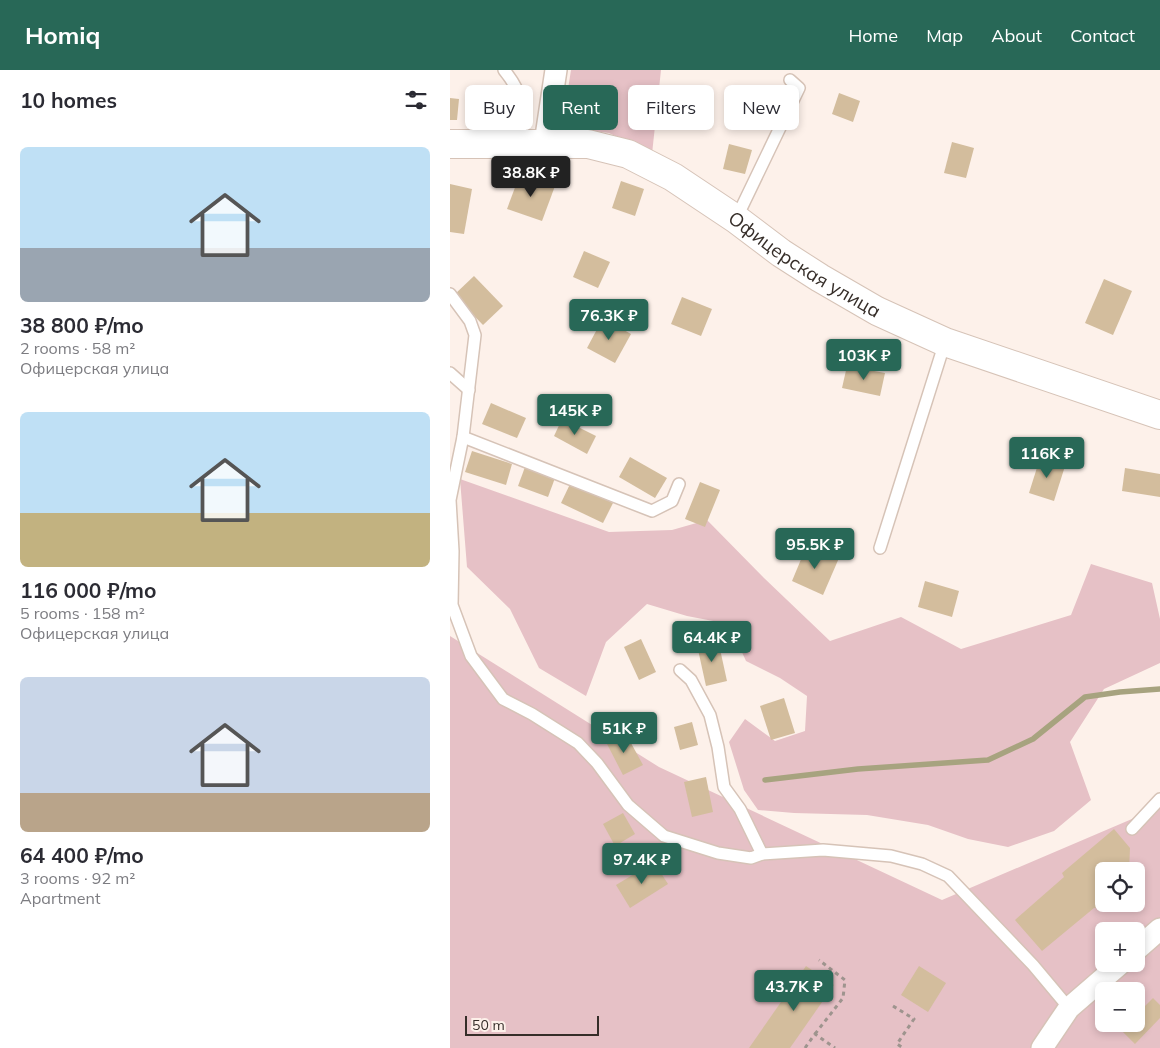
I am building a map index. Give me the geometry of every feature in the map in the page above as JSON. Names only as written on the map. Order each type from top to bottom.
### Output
[{"type":"street","points":[[532,144],[556,70]]},
{"type":"street","name":"Офицерская улица","points":[[450,144],[588,144],[628,154],[673,176],[736,219],[781,253],[876,312],[945,342],[1160,415]]},
{"type":"street","points":[[1145,942],[1160,929]]},
{"type":"street","points":[[1042,1048],[1069,1008],[1111,972]]},
{"type":"lane","points":[[504,70],[516,85],[532,144]]},
{"type":"lane","points":[[736,219],[799,88],[790,80]]},
{"type":"lane","points":[[450,294],[470,321],[475,335],[463,437],[450,500],[453,551],[452,604],[471,656],[503,699],[532,714],[578,743],[597,764],[628,805],[664,836],[718,853],[751,858],[762,854],[823,850],[891,856],[922,864],[948,876],[1033,965],[1069,1008]]},
{"type":"lane","points":[[880,548],[945,342]]},
{"type":"lane","points":[[450,373],[469,390]]},
{"type":"lane","points":[[463,437],[652,511],[672,501],[679,484]]},
{"type":"lane","points":[[680,670],[691,680],[710,715],[718,747],[724,787],[740,809],[762,854]]},
{"type":"lane","points":[[1132,829],[1160,799]]},
{"type":"path","points":[[805,1048],[843,998],[845,980],[819,960]]},
{"type":"path","points":[[894,1006],[914,1019],[897,1044],[903,1048]]},
{"type":"path","points":[[815,1034],[835,1048]]},
{"type":"shaded area","points":[[571,70],[661,70],[659,85],[628,85],[628,130],[655,130],[652,154],[609,133],[586,130],[618,130],[618,85],[569,85]]},
{"type":"shaded area","points":[[460,479],[609,532],[672,530],[707,520],[830,641],[901,617],[961,649],[1071,615],[1091,564],[1152,583],[1160,619],[1160,663],[1104,689],[1070,742],[1091,800],[1054,831],[1008,847],[968,839],[928,825],[867,815],[758,810],[744,790],[729,742],[745,719],[775,741],[805,731],[807,696],[780,678],[746,661],[729,624],[687,616],[647,604],[606,642],[586,696],[539,668],[510,609],[467,567]]},
{"type":"shaded area","points":[[450,636],[659,767],[942,900],[1160,807],[1160,1048],[450,1048]]},
{"type":"building","points":[[839,93],[860,101],[853,122],[832,114]]},
{"type":"building","points":[[450,98],[459,99],[457,120],[450,120]]},
{"type":"building","points":[[952,142],[974,148],[966,178],[944,173]]},
{"type":"building","points":[[729,144],[752,150],[745,174],[723,169]]},
{"type":"building","points":[[520,174],[555,186],[542,221],[507,209]]},
{"type":"building","points":[[621,181],[644,189],[635,216],[612,208]]},
{"type":"building","points":[[450,184],[472,189],[464,234],[450,232]]},
{"type":"building","points":[[584,251],[610,262],[598,288],[573,277]]},
{"type":"building","points":[[474,276],[503,306],[483,325],[454,295]]},
{"type":"building","points":[[1104,279],[1132,291],[1113,335],[1085,323]]},
{"type":"building","points":[[682,297],[712,309],[701,336],[671,324]]},
{"type":"building","points":[[603,318],[631,334],[615,363],[587,348]]},
{"type":"building","points":[[847,366],[885,373],[880,396],[842,388]]},
{"type":"building","points":[[491,403],[526,418],[517,438],[482,424]]},
{"type":"building","points":[[562,419],[596,436],[587,454],[554,436]]},
{"type":"building","points":[[472,451],[512,464],[506,485],[465,472]]},
{"type":"building","points":[[630,457],[667,478],[655,498],[619,477]]},
{"type":"building","points":[[1040,458],[1065,466],[1054,501],[1029,493]]},
{"type":"building","points":[[525,467],[555,478],[548,497],[518,486]]},
{"type":"building","points":[[1125,468],[1160,474],[1160,497],[1122,491]]},
{"type":"building","points":[[571,482],[613,503],[603,523],[561,503]]},
{"type":"building","points":[[700,482],[720,490],[705,527],[685,519]]},
{"type":"building","points":[[807,545],[839,558],[823,595],[792,581]]},
{"type":"building","points":[[925,581],[959,591],[952,617],[918,607]]},
{"type":"building","points":[[641,639],[656,672],[639,680],[624,647]]},
{"type":"building","points":[[718,640],[727,681],[706,686],[697,645]]},
{"type":"building","points":[[784,698],[795,733],[771,740],[760,706]]},
{"type":"building","points":[[692,722],[698,745],[680,750],[674,727]]},
{"type":"building","points":[[625,732],[643,765],[623,775],[606,742]]},
{"type":"building","points":[[706,777],[713,812],[692,817],[684,782]]},
{"type":"building","points":[[623,813],[635,834],[615,846],[603,824]]},
{"type":"building","points":[[1114,829],[1130,848],[1129,862],[1095,862],[1095,908],[1042,951],[1015,920],[1064,877],[1062,873]]},
{"type":"building","points":[[654,862],[668,884],[630,908],[616,885]]},
{"type":"building","points":[[806,966],[834,985],[790,1048],[749,1048]]},
{"type":"building","points":[[919,966],[946,983],[928,1012],[901,995]]},
{"type":"building","points":[[1153,998],[1160,1005],[1160,1018],[1135,1044],[1123,1032],[1145,1032],[1145,1006]]},
{"type":"waterway","points":[[765,780],[858,769],[988,760],[1033,739],[1085,697],[1160,689]]}]
